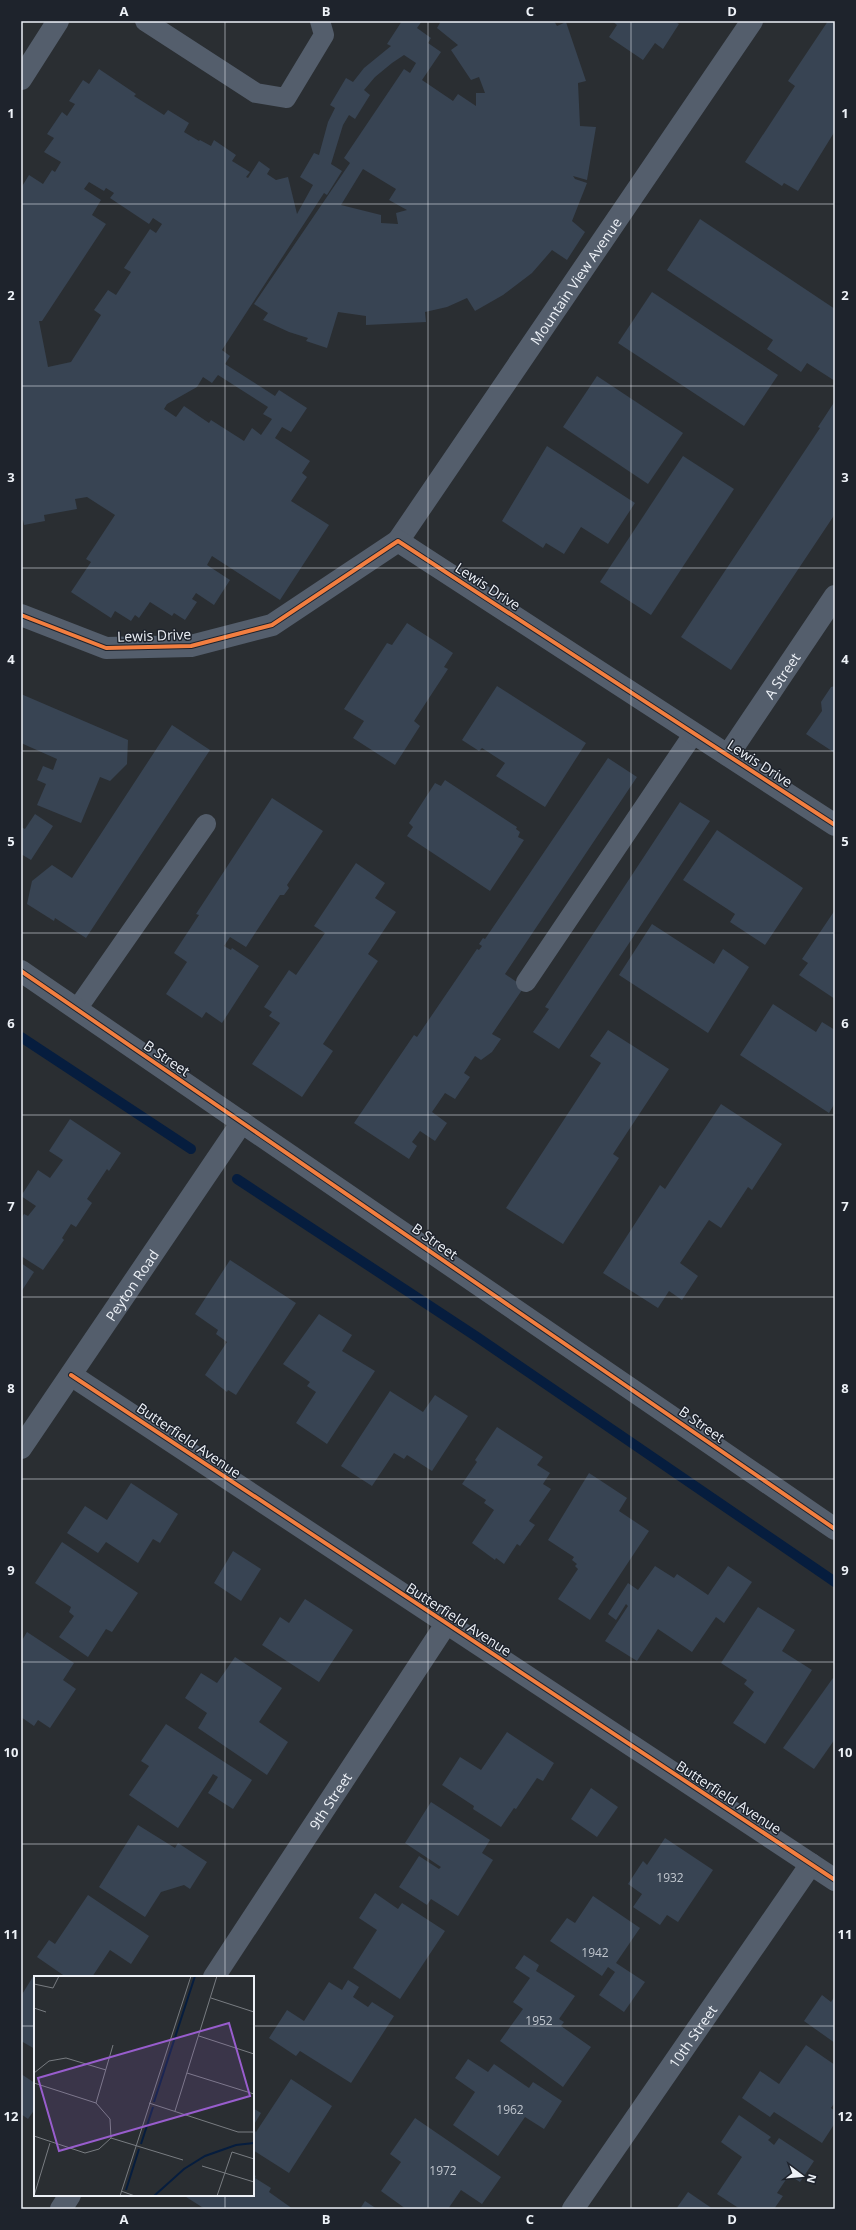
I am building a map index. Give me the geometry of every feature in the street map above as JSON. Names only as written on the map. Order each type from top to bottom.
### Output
[{"type":"street","points":[[21,79],[58,21]]},
{"type":"street","name":"Mountain View Avenue","points":[[398,541],[752,21]]},
{"type":"street","name":"Lewis Drive","points":[[21,615],[106,648],[191,646],[272,625],[398,541],[835,825]]},
{"type":"street","name":"A Street","points":[[728,755],[835,596]]},
{"type":"street","name":"B Street","points":[[21,971],[835,1529]]},
{"type":"street","name":"Peyton Road","points":[[21,1448],[72,1375],[242,1122]]},
{"type":"street","name":"Butterfield Avenue","points":[[72,1375],[446,1624],[835,1880]]},
{"type":"street","name":"9th Street","points":[[215,1976],[446,1624]]},
{"type":"street","name":"10th Street","points":[[573,2209],[811,1864]]},
{"type":"street","points":[[61,2209],[69,2196]]},
{"type":"lane","points":[[145,21],[256,93],[286,98],[324,35],[320,21]]},
{"type":"lane","points":[[526,982],[694,733]]},
{"type":"lane","points":[[77,1009],[206,824]]},
{"type":"building","points":[[402,21],[422,21],[417,28],[431,38],[428,43],[441,52],[422,80],[453,101],[458,94],[476,106],[476,93],[485,93],[479,77],[471,80],[451,50],[458,45],[437,28],[441,21],[554,21],[557,26],[566,22],[586,81],[578,83],[580,126],[596,127],[587,180],[573,176],[575,179],[587,183],[572,221],[585,232],[567,260],[552,250],[532,273],[503,295],[475,311],[467,298],[447,307],[425,312],[426,322],[366,325],[366,316],[338,312],[327,348],[306,341],[308,338],[289,332],[263,320],[268,313],[254,304],[350,163],[344,158],[404,69],[410,73],[416,63],[404,55],[392,63],[375,77],[364,90],[370,95],[355,119],[349,115],[343,125],[331,164],[342,171],[327,195],[324,193],[222,350],[230,356],[225,364],[275,396],[279,390],[307,408],[291,432],[282,427],[275,438],[310,461],[302,473],[307,477],[291,501],[329,525],[280,600],[212,556],[207,565],[230,580],[214,605],[196,593],[192,599],[197,602],[185,620],[174,613],[172,616],[150,602],[139,618],[135,615],[131,621],[115,611],[111,618],[71,592],[91,562],[86,559],[115,515],[87,497],[75,499],[77,509],[44,515],[45,521],[24,525],[23,520],[21,520],[21,188],[29,175],[43,184],[52,170],[55,172],[61,162],[44,152],[54,138],[47,134],[62,112],[67,116],[75,104],[69,101],[83,80],[89,84],[99,69],[136,94],[134,96],[164,115],[168,110],[189,123],[184,132],[211,146],[214,140],[236,155],[232,161],[250,172],[246,177],[248,178],[259,161],[270,169],[267,174],[276,180],[288,177],[297,214],[313,185],[300,177],[314,153],[319,155],[328,122],[335,108],[330,105],[346,78],[353,82],[364,68],[391,46],[387,44]],"holes":[[[363,169],[396,189],[389,200],[407,210],[396,213],[398,224],[381,223],[381,215],[341,205]],[[89,182],[104,191],[106,188],[114,193],[110,198],[149,224],[153,218],[162,224],[156,233],[150,229],[124,268],[131,272],[116,295],[108,290],[94,310],[101,315],[71,362],[48,367],[39,321],[42,321],[106,224],[92,215],[101,200],[84,189]],[[218,375],[268,407],[263,414],[272,419],[261,435],[252,428],[244,441],[211,420],[209,423],[184,406],[176,417],[164,409],[167,404],[197,387],[203,377],[212,383]]]},
{"type":"building","points":[[612,21],[674,21],[679,24],[663,49],[655,43],[643,60],[609,37],[617,25]]},
{"type":"building","points":[[828,21],[835,21],[835,131],[798,191],[784,183],[782,186],[745,162],[795,86],[788,81]]},
{"type":"building","points":[[700,219],[835,309],[835,381],[807,363],[801,372],[767,349],[773,340],[667,270]]},
{"type":"building","points":[[652,292],[778,375],[744,426],[618,343]]},
{"type":"building","points":[[597,376],[683,433],[648,484],[563,427]]},
{"type":"building","points":[[835,401],[835,514],[731,670],[681,637],[820,428],[818,427]]},
{"type":"building","points":[[547,446],[635,503],[608,544],[581,527],[564,554],[546,543],[543,548],[502,521]]},
{"type":"building","points":[[683,456],[734,489],[651,615],[600,582]]},
{"type":"building","points":[[407,623],[453,653],[444,667],[448,669],[414,721],[420,726],[395,765],[353,738],[364,721],[344,709],[387,643],[392,645]]},
{"type":"building","points":[[497,686],[586,743],[545,807],[496,776],[505,763],[482,748],[479,751],[462,740]]},
{"type":"building","points":[[835,686],[835,753],[806,734],[822,711],[821,702],[831,687]]},
{"type":"building","points":[[21,694],[128,740],[127,764],[110,781],[100,777],[81,823],[37,805],[46,784],[37,780],[43,766],[53,770],[57,759],[21,743]]},
{"type":"building","points":[[172,725],[210,750],[86,938],[55,918],[54,921],[27,904],[32,881],[52,865],[72,878]]},
{"type":"building","points":[[608,758],[637,777],[505,974],[524,987],[492,1034],[501,1039],[492,1052],[481,1060],[475,1056],[464,1073],[470,1077],[455,1099],[445,1093],[432,1112],[447,1123],[435,1141],[420,1131],[412,1142],[417,1146],[409,1159],[354,1123],[414,1035],[417,1037],[477,949],[479,950],[482,946],[479,944],[483,938],[485,939]]},
{"type":"building","points":[[445,780],[517,827],[516,829],[520,832],[518,837],[524,840],[490,891],[407,836],[413,827],[409,823],[435,783],[441,786]]},
{"type":"building","points":[[272,798],[323,831],[287,885],[289,888],[284,895],[280,895],[246,947],[230,937],[224,946],[231,950],[232,948],[259,966],[222,1023],[206,1012],[202,1018],[166,994],[187,962],[174,953],[199,915],[196,914]]},
{"type":"building","points":[[680,802],[710,821],[559,1049],[533,1032],[549,1009],[545,1007]]},
{"type":"building","points":[[35,814],[53,826],[31,860],[21,854],[21,827],[25,829]]},
{"type":"building","points":[[717,830],[803,888],[765,945],[730,922],[735,914],[683,880]]},
{"type":"building","points":[[356,863],[385,883],[375,898],[396,912],[368,954],[378,961],[323,1044],[333,1051],[302,1097],[252,1064],[280,1023],[269,1016],[272,1012],[264,1007],[289,970],[296,975],[325,933],[314,926]]},
{"type":"building","points":[[835,910],[835,999],[799,975],[808,963],[802,959]]},
{"type":"building","points":[[652,924],[714,964],[723,949],[749,967],[708,1033],[619,975]]},
{"type":"building","points":[[773,1004],[816,1032],[822,1022],[835,1030],[835,1103],[829,1113],[740,1055]]},
{"type":"building","points":[[608,1030],[669,1069],[613,1154],[619,1158],[563,1244],[506,1208],[601,1063],[590,1056]]},
{"type":"building","points":[[721,1104],[782,1144],[752,1190],[748,1187],[721,1228],[709,1220],[680,1263],[698,1276],[682,1300],[669,1291],[658,1308],[603,1273],[660,1185],[665,1189]]},
{"type":"building","points":[[70,1119],[121,1153],[109,1171],[107,1169],[87,1199],[92,1203],[76,1227],[71,1224],[62,1238],[64,1240],[43,1270],[21,1256],[21,1219],[24,1214],[28,1216],[36,1206],[21,1196],[38,1170],[50,1178],[63,1160],[49,1151]]},
{"type":"building","points":[[230,1260],[296,1303],[236,1395],[228,1390],[227,1392],[205,1375],[227,1342],[216,1334],[218,1330],[195,1314]]},
{"type":"building","points":[[21,1263],[34,1272],[21,1292]]},
{"type":"building","points":[[319,1314],[352,1335],[342,1351],[375,1371],[327,1444],[296,1423],[316,1392],[307,1386],[310,1382],[283,1364]]},
{"type":"building","points":[[390,1391],[423,1412],[435,1395],[468,1416],[432,1471],[407,1455],[404,1459],[394,1453],[372,1486],[341,1466]]},
{"type":"building","points":[[497,1427],[543,1457],[537,1465],[550,1473],[543,1484],[551,1489],[529,1521],[535,1525],[520,1546],[517,1544],[504,1564],[496,1558],[495,1560],[472,1543],[494,1510],[484,1503],[486,1500],[462,1484],[477,1462],[475,1460]]},
{"type":"building","points":[[589,1473],[627,1498],[619,1511],[649,1531],[590,1620],[558,1599],[578,1569],[575,1566],[577,1564],[572,1560],[574,1557],[548,1540]]},
{"type":"building","points":[[131,1483],[178,1514],[160,1543],[153,1539],[138,1563],[106,1542],[98,1553],[67,1533],[85,1506],[107,1520]]},
{"type":"building","points":[[62,1542],[138,1593],[112,1632],[106,1629],[88,1657],[59,1637],[74,1616],[69,1612],[71,1607],[35,1583]]},
{"type":"building","points":[[233,1551],[261,1569],[241,1601],[214,1583]]},
{"type":"building","points":[[655,1566],[674,1578],[677,1574],[708,1595],[728,1566],[752,1582],[724,1623],[716,1617],[692,1652],[658,1629],[637,1661],[605,1641],[628,1606],[626,1604],[616,1620],[608,1614],[628,1583],[638,1590]]},
{"type":"building","points":[[305,1599],[353,1630],[319,1682],[262,1645],[280,1617],[289,1623]]},
{"type":"building","points":[[758,1607],[795,1630],[782,1651],[812,1670],[765,1744],[733,1723],[754,1692],[744,1684],[747,1680],[721,1663]]},
{"type":"building","points":[[27,1632],[74,1663],[63,1680],[76,1689],[50,1728],[38,1720],[34,1726],[21,1717],[21,1642]]},
{"type":"building","points":[[235,1657],[282,1688],[259,1722],[288,1742],[267,1775],[198,1728],[207,1713],[185,1698],[201,1673],[217,1683]]},
{"type":"building","points":[[833,1678],[835,1679],[835,1739],[814,1769],[783,1748]]},
{"type":"building","points":[[166,1724],[252,1780],[233,1809],[208,1793],[218,1777],[213,1774],[178,1828],[129,1795],[149,1766],[141,1761]]},
{"type":"building","points":[[507,1732],[554,1763],[543,1781],[537,1778],[516,1809],[514,1808],[501,1827],[473,1809],[474,1806],[442,1785],[460,1757],[481,1770]]},
{"type":"building","points":[[591,1788],[618,1807],[597,1837],[571,1819]]},
{"type":"building","points":[[431,1802],[490,1840],[482,1853],[493,1860],[458,1916],[431,1899],[427,1905],[399,1887],[419,1856],[439,1869],[441,1867],[405,1843]]},
{"type":"building","points":[[138,1825],[175,1848],[178,1843],[207,1862],[190,1889],[184,1885],[161,1892],[145,1917],[99,1887]]},
{"type":"building","points":[[665,1838],[713,1870],[678,1922],[667,1915],[660,1925],[633,1907],[642,1894],[628,1884],[643,1861],[647,1865]]},
{"type":"building","points":[[375,1893],[398,1909],[402,1903],[445,1931],[400,1999],[353,1968],[377,1930],[359,1918]]},
{"type":"building","points":[[88,1895],[149,1936],[131,1964],[110,1950],[93,1976],[65,1976],[37,1957],[49,1940],[55,1944]]},
{"type":"building","points":[[593,1896],[640,1928],[616,1963],[645,1982],[624,2012],[599,1995],[615,1972],[608,1967],[602,1976],[550,1941],[567,1918],[575,1923]]},
{"type":"building","points":[[524,1955],[539,1965],[536,1971],[575,1996],[559,2019],[564,2022],[561,2026],[591,2047],[563,2087],[500,2041],[523,2009],[513,2002],[530,1978],[515,1968]]},
{"type":"building","points":[[34,1975],[36,1976],[34,1976],[34,2048],[21,2041],[21,1996]]},
{"type":"building","points":[[348,1980],[359,1987],[353,1997],[368,2007],[372,2002],[394,2016],[351,2083],[300,2051],[296,2056],[269,2038],[287,2010],[304,2021],[329,1982],[342,1990]]},
{"type":"building","points":[[822,1995],[831,2002],[835,1996],[835,2043],[804,2021]]},
{"type":"building","points":[[806,2045],[835,2065],[835,2102],[831,2108],[835,2111],[835,2123],[822,2143],[774,2112],[770,2117],[742,2098],[760,2071],[779,2084]]},
{"type":"building","points":[[468,2059],[488,2072],[494,2064],[529,2088],[533,2082],[562,2101],[544,2129],[525,2117],[498,2156],[453,2125],[475,2092],[455,2078]]},
{"type":"building","points":[[21,2074],[34,2082],[34,2110],[28,2119],[21,2114]]},
{"type":"building","points":[[291,2079],[332,2106],[289,2173],[254,2151],[254,2130],[256,2132]]},
{"type":"building","points":[[254,2109],[261,2113],[254,2124]]},
{"type":"building","points":[[739,2115],[771,2137],[768,2140],[774,2145],[779,2138],[814,2161],[800,2182],[789,2175],[777,2193],[783,2196],[774,2209],[740,2209],[717,2194],[742,2157],[721,2142]]},
{"type":"building","points":[[415,2118],[501,2177],[482,2204],[461,2190],[448,2209],[406,2209],[381,2191],[401,2162],[390,2154]]},
{"type":"building","points":[[254,2175],[256,2176],[255,2178],[271,2188],[269,2192],[293,2209],[205,2209],[185,2196],[254,2196]]},
{"type":"building","points":[[688,2192],[713,2209],[676,2209]]},
{"type":"building","points":[[365,2201],[377,2209],[360,2209]]},
{"type":"waterway","points":[[21,1037],[191,1149]]},
{"type":"waterway","points":[[237,1179],[477,1337],[835,1582]]},
{"type":"cycle path","points":[[21,615],[106,648],[191,646],[272,625],[398,541],[835,825]]},
{"type":"cycle path","points":[[21,971],[835,1529]]},
{"type":"cycle path","points":[[71,1375],[835,1880]]}]
